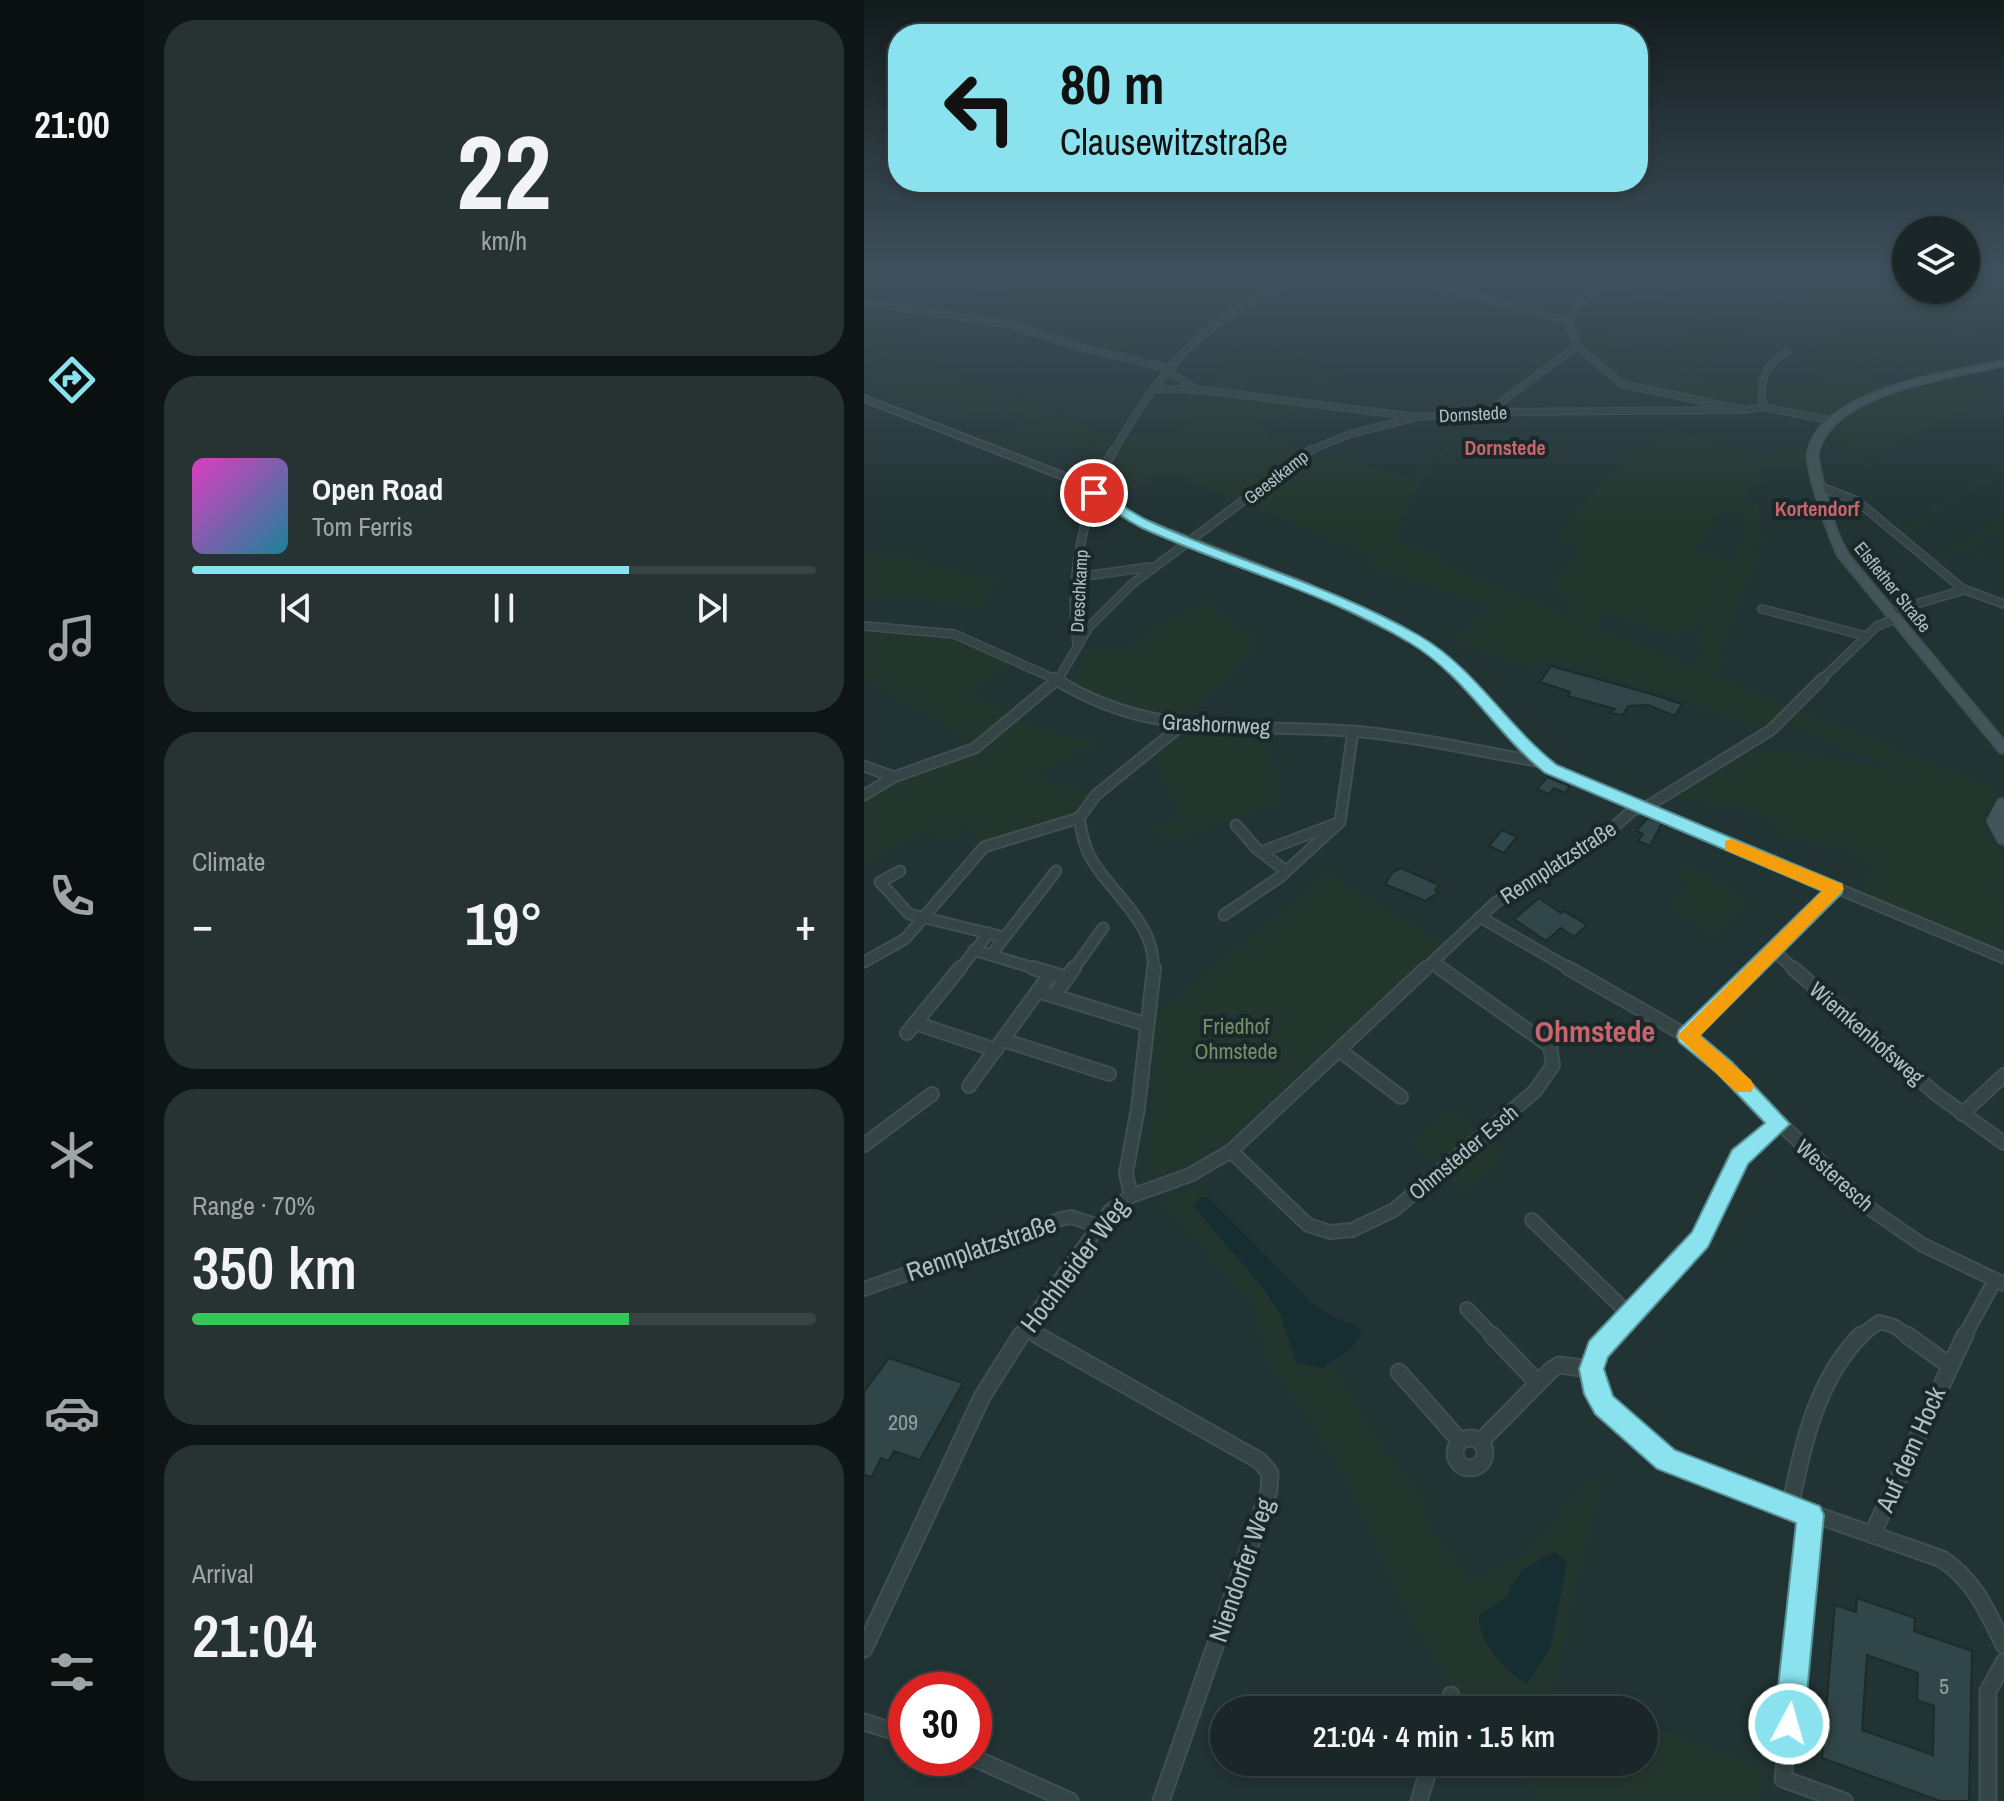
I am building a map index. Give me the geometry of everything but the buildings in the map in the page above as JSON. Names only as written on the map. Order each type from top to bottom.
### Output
[{"type":"main road","points":[[1829,420],[1872,398],[2004,363]]},
{"type":"main road","name":"Elsflether Straße","points":[[1829,420],[1814,443],[1813,463],[1839,550],[2004,749]]},
{"type":"main road","points":[[2004,803],[1995,821],[2004,839]]},
{"type":"street","name":"Dornstede","points":[[1107,354],[1169,370],[1189,386],[1203,390]]},
{"type":"street","name":"Dreschkamp","points":[[1077,644],[1077,577],[1092,491],[1135,413],[1185,354]]},
{"type":"street","points":[[1488,412],[1566,354]]},
{"type":"street","points":[[1587,354],[1622,384],[1744,410]]},
{"type":"street","points":[[1784,354],[1769,363],[1759,382],[1763,407],[1829,420]]},
{"type":"street","name":"Dornstede","points":[[1153,389],[1203,390],[1417,417],[1488,412],[1697,413],[1763,407]]},
{"type":"street","points":[[864,398],[1092,491],[1134,519],[1305,586],[1427,647],[1465,678],[1537,761],[1641,808],[2004,958]]},
{"type":"street","name":"Geestkamp","points":[[1057,682],[1077,644],[1103,611],[1155,566],[1250,498],[1307,451],[1350,434],[1417,417]]},
{"type":"street","points":[[1818,486],[1867,509],[1908,548],[1964,590],[2004,604]]},
{"type":"street","points":[[1077,577],[1155,566]]},
{"type":"street","name":"Rennplatzstraße","points":[[1131,1196],[1190,1175],[1231,1151],[1480,917],[1525,881],[1641,808],[1756,742],[1866,636],[1892,616],[1964,590]]},
{"type":"street","points":[[1762,609],[1866,636]]},
{"type":"street","name":"Grashornweg","points":[[864,626],[954,634],[1104,705],[1161,723],[1353,731],[1537,761]]},
{"type":"street","points":[[864,795],[894,777],[975,748],[1057,682]]},
{"type":"street","points":[[864,962],[905,939],[984,847],[1079,818],[1088,802],[1182,725]]},
{"type":"street","points":[[1224,915],[1286,871],[1340,822],[1353,731]]},
{"type":"street","points":[[864,766],[894,777]]},
{"type":"street","name":"Hochheider Weg","points":[[864,1649],[946,1468],[982,1397],[1025,1328],[1110,1211],[1131,1196],[1126,1173],[1138,1108],[1154,964],[1150,936],[1136,914],[1102,877],[1084,839],[1079,818]]},
{"type":"street","points":[[1261,852],[1340,822]]},
{"type":"street","points":[[1236,825],[1261,852],[1286,871]]},
{"type":"street","points":[[900,871],[880,882],[909,914],[1004,937]]},
{"type":"street","points":[[991,955],[1056,871]]},
{"type":"street","points":[[1687,1036],[1835,889]]},
{"type":"street","name":"Westeresch","points":[[1480,917],[1687,1036],[1725,1068],[1779,1124],[1894,1226],[1921,1244],[2000,1282]]},
{"type":"street","points":[[1054,996],[1103,928]]},
{"type":"street","points":[[989,933],[911,1028],[1000,1045],[1109,1074]]},
{"type":"street","points":[[974,950],[1067,978]]},
{"type":"street","name":"Wiemkenhofsweg","points":[[1773,950],[1962,1114],[2004,1143]]},
{"type":"street","name":"Ohmsteder Esch","points":[[1231,1151],[1308,1225],[1324,1232],[1346,1231],[1369,1224],[1394,1210],[1535,1091],[1553,1065],[1550,1046],[1433,963]]},
{"type":"street","points":[[969,1086],[1051,973]]},
{"type":"street","points":[[1038,991],[1145,1024]]},
{"type":"street","points":[[1339,1050],[1401,1097]]},
{"type":"street","points":[[1962,1114],[2004,1075]]},
{"type":"street","points":[[864,1145],[932,1094]]},
{"type":"street","points":[[1779,1124],[1740,1157],[1700,1239],[1598,1350],[1591,1369],[1597,1394],[1604,1405],[1652,1451],[1682,1468],[1810,1515],[1929,1553],[1963,1573],[1977,1591],[2004,1645]]},
{"type":"street","name":"Rennplatzstraße","points":[[864,1289],[1061,1219],[1071,1217],[1099,1226]]},
{"type":"street","points":[[1532,1220],[1630,1315]]},
{"type":"street","name":"Auf dem Hock","points":[[1872,1535],[1949,1365],[2000,1282]]},
{"type":"street","points":[[1467,1309],[1537,1382]]},
{"type":"street","name":"Auf dem Hock","points":[[1790,1508],[1801,1448],[1820,1395],[1849,1351],[1871,1326],[1879,1322],[1894,1326],[1949,1365]]},
{"type":"street","name":"Niendorfer Weg","points":[[1025,1328],[1260,1461],[1270,1473],[1269,1491],[1161,1801]]},
{"type":"street","points":[[1480,1442],[1537,1382],[1559,1365],[1591,1369]]},
{"type":"street","points":[[1399,1372],[1460,1441]]},
{"type":"street","points":[[1468,1437],[1480,1442],[1485,1456],[1480,1465],[1472,1469],[1457,1461],[1455,1451],[1460,1441],[1468,1437]]},
{"type":"street","points":[[1810,1515],[1783,1779],[1844,1801]]},
{"type":"street","points":[[1988,1801],[1988,1691],[2004,1662]]},
{"type":"street","points":[[864,1722],[888,1729]]},
{"type":"street","points":[[992,1766],[1070,1801]]},
{"type":"street","points":[[1419,1801],[1427,1776]]},
{"type":"green space","points":[[877,354],[909,354],[1005,396],[1057,410],[1052,415],[1116,440],[1109,451],[1098,450],[1093,444],[1020,455],[974,436],[1042,424],[1001,407],[983,416],[921,395],[910,401],[864,383],[867,373],[886,357]]},
{"type":"green space","points":[[1235,354],[1284,354],[1340,375],[1326,386],[1254,378],[1243,393],[1204,389]]},
{"type":"green space","points":[[1552,354],[1563,354],[1488,411],[1474,412],[1478,402],[1486,402]]},
{"type":"green space","points":[[1589,354],[1718,354],[1682,374],[1757,382],[1761,406],[1744,409],[1623,383]]},
{"type":"green space","points":[[1804,354],[1943,354],[1971,368],[1923,380],[1880,357],[1858,365],[1895,387],[1845,402],[1824,417],[1765,406],[1762,382],[1825,384],[1799,357]]},
{"type":"green space","points":[[1963,378],[1997,393],[1878,454],[1866,466],[1864,463],[1869,455],[1847,451],[1843,442],[1823,438],[1837,424],[1869,404],[1906,391]]},
{"type":"green space","points":[[1189,392],[1301,406],[1297,414],[1260,420],[1270,437],[1304,449],[1241,502],[1165,472],[1117,499],[1104,487],[1128,434],[1183,431],[1187,422],[1170,420]]},
{"type":"green space","points":[[1674,429],[1756,457],[1805,447],[1805,466],[1759,465],[1762,483],[1745,491],[1750,502],[1759,505],[1763,545],[1745,539],[1743,518],[1724,509],[1694,551],[1730,562],[1707,617],[1677,636],[1607,612],[1592,627],[1695,668],[1705,652],[1700,637],[1738,548],[1743,544],[1753,547],[1756,560],[1720,650],[1725,659],[1715,676],[1788,706],[1768,730],[1671,696],[1546,660],[1537,670],[1454,640],[1493,605],[1370,568],[1377,558],[1246,504],[1312,451],[1414,479],[1450,442],[1455,443],[1433,465],[1418,487],[1396,541],[1437,554],[1441,564],[1572,618],[1574,605],[1554,585],[1582,544],[1556,537],[1601,482],[1663,436],[1666,430]]},
{"type":"green space","points":[[2004,467],[2004,472],[1951,502],[1906,536],[1935,560],[2004,517],[2004,526],[1971,547],[2004,568],[1965,549],[1936,565],[1892,528],[1890,520],[1905,532],[1928,512]]},
{"type":"green space","points":[[864,556],[910,558],[948,572],[998,580],[983,606],[864,595]]},
{"type":"green space","points":[[1207,602],[1253,639],[1252,650],[1192,708],[1172,717],[1156,716],[1091,693],[1078,684],[1074,674],[1089,646],[1117,654],[1153,635],[1152,629]]},
{"type":"green space","points":[[864,621],[879,623],[869,628],[939,633],[960,638],[1010,661],[967,696],[1008,714],[973,741],[864,678]]},
{"type":"green space","points":[[1796,709],[1997,790],[1983,823],[1988,837],[2004,851],[2004,883],[1991,888],[2004,902],[2004,940],[1991,950],[1858,895],[1873,865],[1836,845],[1785,839],[1765,814],[1678,796],[1754,750],[1802,753],[1906,773],[1785,722]]},
{"type":"green space","points":[[1018,718],[1055,735],[1101,742],[1029,777],[1091,793],[1076,817],[982,845],[955,814],[962,832],[942,842],[929,828],[864,864],[864,799],[896,779],[977,751]]},
{"type":"green space","points":[[1186,729],[1269,730],[1269,763],[1278,763],[1278,802],[1171,841],[1153,829],[1182,816],[1151,759]]},
{"type":"green space","points":[[1690,864],[1747,901],[1711,934],[1667,906],[1690,886],[1676,876]]},
{"type":"green space","name":"Friedhof Ohmstede","points":[[1328,874],[1442,943],[1233,1135],[1194,1161],[1149,1178],[1146,1174],[1157,1014]]},
{"type":"green space","points":[[1452,1109],[1503,1157],[1462,1191],[1411,1142]]},
{"type":"green space","points":[[1199,1186],[1208,1197],[1195,1201],[1232,1254],[1264,1289],[1280,1314],[1285,1334],[1322,1368],[1330,1363],[1380,1445],[1426,1503],[1422,1518],[1470,1582],[1522,1559],[1586,1484],[1602,1475],[1552,1688],[1572,1696],[1458,1696],[1403,1605],[1347,1478],[1296,1398],[1270,1366],[1254,1303],[1159,1201]],"holes":[[[1555,1552],[1510,1674],[1487,1642],[1479,1615],[1510,1595],[1525,1568]]]},
{"type":"green space","points":[[1658,1729],[1765,1770],[1761,1801],[1541,1801],[1519,1776],[1658,1776]]},
{"type":"water","points":[[1201,1197],[1208,1197],[1313,1304],[1327,1314],[1357,1326],[1362,1335],[1349,1350],[1322,1368],[1297,1363],[1280,1314],[1264,1289],[1193,1206]]},
{"type":"water","points":[[1555,1551],[1567,1563],[1550,1649],[1527,1684],[1494,1655],[1483,1635],[1479,1615],[1509,1595],[1509,1588],[1525,1568]]},
{"type":"slow traffic","points":[[1731,845],[1835,889],[1687,1036],[1743,1086]]},
{"type":"district","name":"Dornstede","points":[[1505,447]]},
{"type":"district","name":"Kortendorf","points":[[1817,508]]},
{"type":"district","name":"Ohmstede","points":[[1595,1031]]},
{"type":"route","points":[[1094,493],[1144,524],[1277,574],[1414,639],[1449,662],[1525,749],[1551,769],[1835,889],[1687,1036],[1725,1068],[1779,1124],[1740,1157],[1700,1239],[1598,1350],[1591,1369],[1597,1394],[1604,1405],[1652,1451],[1682,1468],[1810,1515],[1789,1724]]}]
